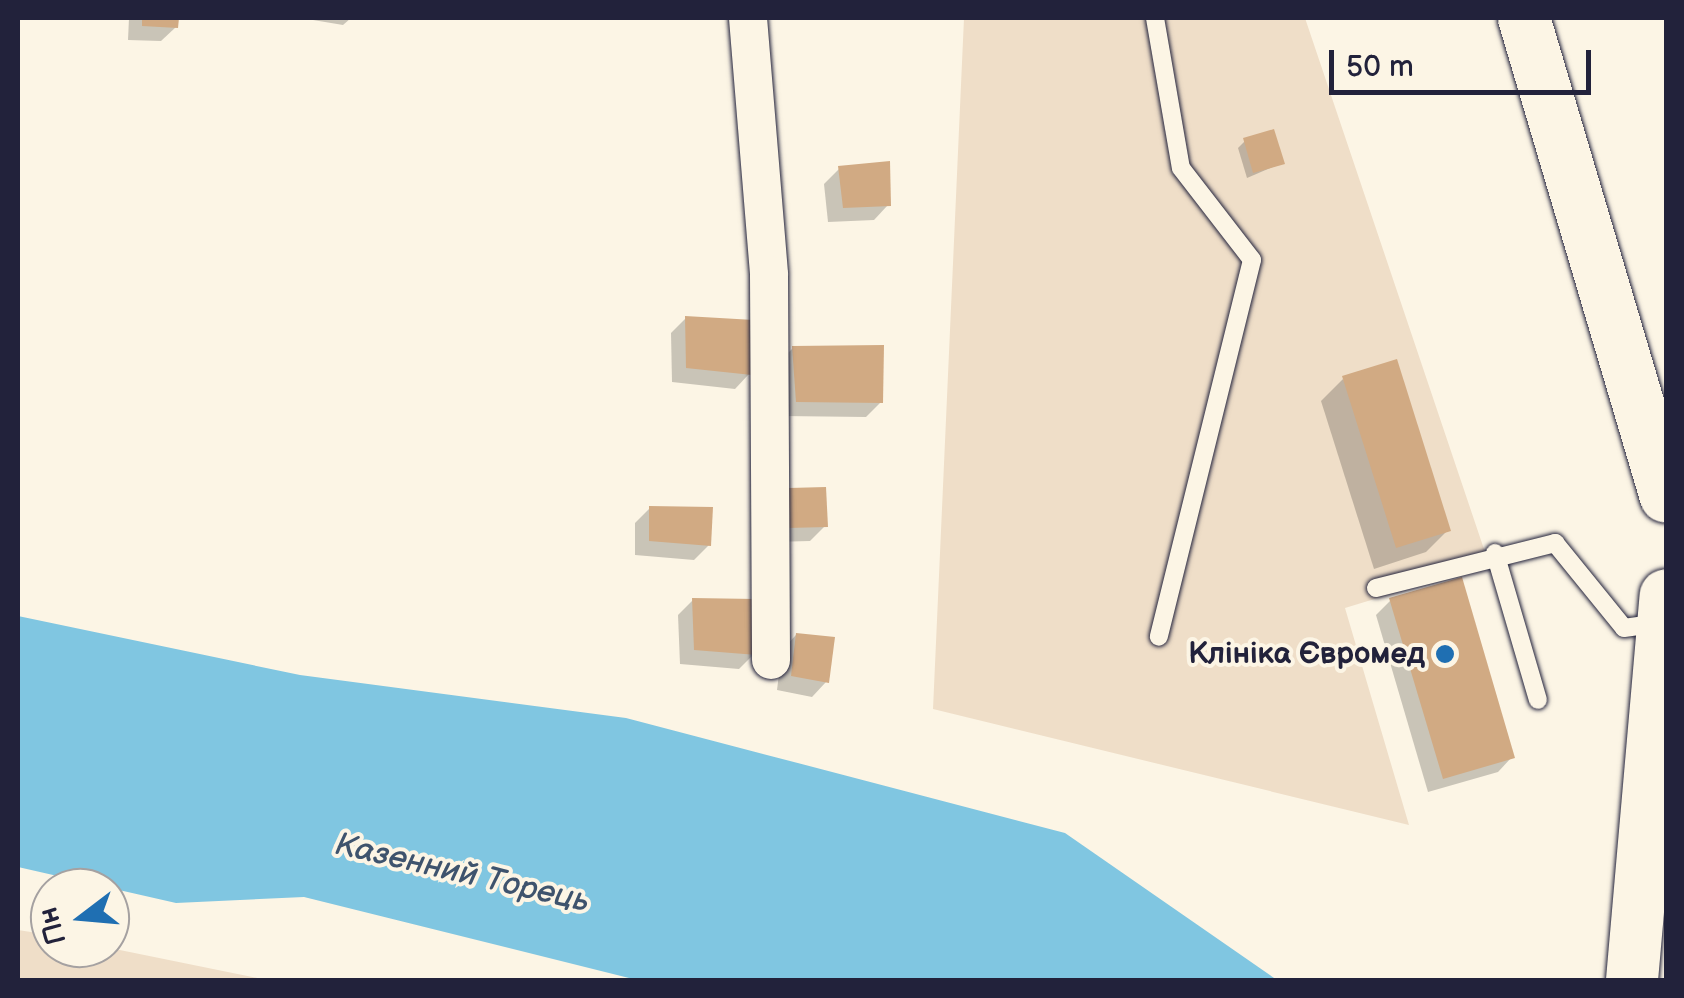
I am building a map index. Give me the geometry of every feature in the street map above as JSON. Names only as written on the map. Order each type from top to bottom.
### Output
[{"type":"main road","points":[[1524,18],[1666,496]]},
{"type":"main road","points":[[1632,980],[1658,740],[1664,609]]},
{"type":"street","points":[[748,18],[768,275],[770,660]]},
{"type":"lane","points":[[1155,18],[1181,168],[1252,260],[1159,637]]},
{"type":"lane","points":[[1376,588],[1495,553],[1555,543],[1624,628],[1664,609]]},
{"type":"lane","points":[[1495,553],[1538,700]]},
{"type":"shaded area","points":[[964,18],[1305,18],[1489,564],[1345,608],[1409,825],[933,709]]},
{"type":"shaded area","points":[[18,930],[30,932],[30,968],[130,968],[130,952],[267,980],[18,980]]},
{"type":"water","name":"Казенний Торець","points":[[18,616],[300,675],[626,718],[1065,833],[1277,980],[637,980],[304,897],[176,903],[130,893],[130,868],[18,867]]},
{"type":"building","points":[[142,18],[179,18],[178,28],[142,26]]},
{"type":"building","points":[[1274,129],[1285,164],[1253,173],[1243,138]]},
{"type":"building","points":[[890,161],[891,206],[843,208],[838,166]]},
{"type":"building","points":[[685,316],[754,320],[752,375],[686,368]]},
{"type":"building","points":[[884,345],[883,403],[796,402],[792,346]]},
{"type":"building","points":[[1397,359],[1451,531],[1396,548],[1342,376]]},
{"type":"building","points":[[826,487],[828,527],[787,528],[789,488]]},
{"type":"building","points":[[649,506],[713,507],[711,546],[649,541]]},
{"type":"building","name":"Клініка Євромед","points":[[1462,577],[1515,758],[1443,779],[1389,598]]},
{"type":"building","points":[[692,598],[756,599],[757,655],[694,650]]},
{"type":"building","points":[[796,633],[835,637],[829,683],[791,676]]},
{"type":"place","name":"Клініка Євромед","points":[[1445,654]]}]
